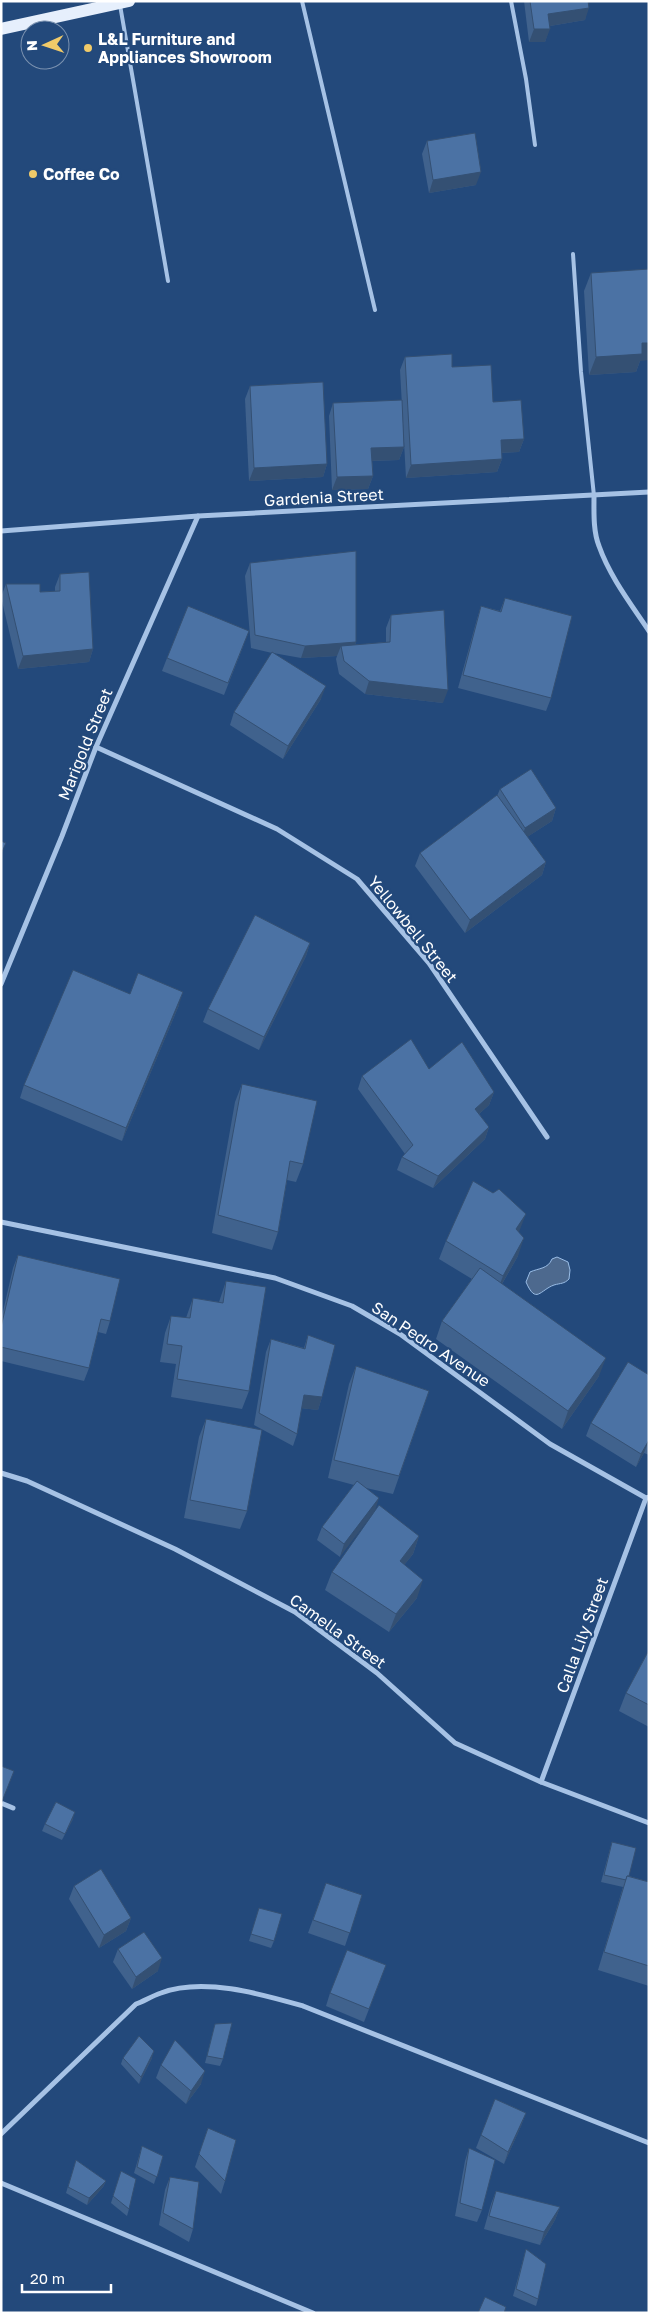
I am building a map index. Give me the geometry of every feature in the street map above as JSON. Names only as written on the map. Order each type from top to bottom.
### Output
[{"type":"main road","points":[[1,29],[124,2]]},
{"type":"street","name":"Gardenia Street","points":[[1,530],[198,516],[649,492]]},
{"type":"street","points":[[594,496],[595,528],[598,545],[614,578],[649,630]]},
{"type":"street","name":"Marigold Street","points":[[1,984],[62,836],[96,747],[198,516]]},
{"type":"street","name":"Yellowbell Street","points":[[96,747],[277,829],[356,879],[429,963],[546,1137]]},
{"type":"street","name":"San Pedro Avenue","points":[[1,1222],[275,1278],[352,1306],[400,1334],[550,1444],[648,1498]]},
{"type":"street","name":"Camella Street","points":[[1,1473],[27,1481],[175,1549],[295,1612],[377,1673],[455,1743],[541,1782],[649,1823]]},
{"type":"street","name":"Calla Lily Street","points":[[541,1782],[648,1498]]},
{"type":"street","points":[[1,1803],[13,1808]]},
{"type":"street","points":[[1,2134],[136,2004],[162,1992],[190,1988],[223,1988],[262,1994],[303,2006],[649,2143]]},
{"type":"street","points":[[1,2183],[313,2313]]},
{"type":"lane","points":[[302,1],[376,310]]},
{"type":"lane","points":[[511,1],[526,79],[534,145]]},
{"type":"lane","points":[[124,2],[168,281]]},
{"type":"lane","points":[[573,254],[581,372],[594,496]]},
{"type":"water","points":[[557,1257],[568,1262],[570,1270],[569,1279],[564,1283],[549,1287],[539,1294],[533,1293],[526,1282],[530,1272],[546,1266],[552,1259]]},
{"type":"building","points":[[530,1],[588,1],[589,8],[548,14],[550,29],[534,29]]},
{"type":"building","points":[[475,133],[481,172],[433,180],[427,141]]},
{"type":"building","points":[[649,269],[649,343],[642,343],[642,354],[596,357],[591,273]]},
{"type":"building","points":[[452,354],[452,367],[491,365],[493,402],[521,400],[524,439],[501,440],[502,459],[411,465],[405,357]]},
{"type":"building","points":[[323,382],[327,464],[254,468],[250,386]]},
{"type":"building","points":[[402,400],[404,447],[371,448],[373,476],[337,477],[333,403]]},
{"type":"building","points":[[356,551],[356,642],[305,646],[255,635],[250,563]]},
{"type":"building","points":[[89,572],[93,649],[23,656],[6,584],[40,584],[40,592],[60,591],[60,574]]},
{"type":"building","points":[[505,598],[572,616],[551,698],[463,675],[481,606],[501,612]]},
{"type":"building","points":[[188,606],[249,631],[228,683],[167,658]]},
{"type":"building","points":[[444,610],[448,690],[369,681],[344,661],[341,646],[390,642],[391,615]]},
{"type":"building","points":[[272,652],[326,686],[288,746],[234,712]]},
{"type":"building","points":[[531,769],[556,808],[525,828],[500,789]]},
{"type":"building","points":[[497,795],[546,862],[470,920],[420,853]]},
{"type":"building","points":[[1,841],[6,843],[1,854]]},
{"type":"building","points":[[255,915],[310,943],[264,1037],[208,1009]]},
{"type":"building","points":[[73,970],[130,994],[138,973],[183,992],[126,1128],[24,1085]]},
{"type":"building","points":[[411,1039],[429,1069],[462,1042],[494,1092],[475,1109],[489,1127],[438,1176],[402,1157],[413,1145],[362,1076]]},
{"type":"building","points":[[242,1084],[317,1101],[303,1164],[290,1161],[278,1232],[218,1215]]},
{"type":"building","points":[[473,1181],[493,1193],[499,1189],[526,1214],[516,1229],[524,1238],[503,1276],[446,1241]]},
{"type":"building","points":[[18,1255],[120,1279],[110,1321],[101,1319],[89,1368],[1,1347],[1,1327]]},
{"type":"building","points":[[480,1268],[606,1358],[568,1411],[442,1321]]},
{"type":"building","points":[[226,1281],[266,1287],[249,1391],[177,1379],[182,1346],[167,1344],[171,1316],[190,1318],[193,1298],[223,1303]]},
{"type":"building","points":[[308,1335],[335,1345],[322,1397],[304,1395],[297,1434],[259,1413],[271,1339],[305,1349]]},
{"type":"building","points":[[628,1362],[649,1375],[649,1440],[641,1454],[591,1423]]},
{"type":"building","points":[[356,1366],[429,1391],[399,1476],[334,1460]]},
{"type":"building","points":[[206,1419],[262,1430],[247,1511],[190,1500]]},
{"type":"building","points":[[357,1481],[379,1498],[344,1544],[322,1527]]},
{"type":"building","points":[[379,1505],[419,1536],[400,1561],[423,1580],[396,1614],[332,1572]]},
{"type":"building","points":[[649,1650],[649,1705],[626,1693]]},
{"type":"building","points":[[1,1766],[14,1771],[1,1804]]},
{"type":"building","points":[[56,1802],[75,1812],[65,1834],[45,1824]]},
{"type":"building","points":[[612,1842],[636,1848],[629,1876],[627,1876],[626,1880],[604,1875]]},
{"type":"building","points":[[101,1869],[131,1918],[104,1935],[74,1886]]},
{"type":"building","points":[[627,1876],[649,1882],[649,1966],[604,1952]]},
{"type":"building","points":[[326,1883],[362,1895],[350,1933],[313,1920]]},
{"type":"building","points":[[259,1908],[282,1914],[274,1941],[251,1934]]},
{"type":"building","points":[[144,1932],[162,1958],[136,1977],[118,1949]]},
{"type":"building","points":[[347,1950],[386,1965],[369,2009],[330,1993]]},
{"type":"building","points":[[232,2023],[223,2059],[207,2056],[215,2024]]},
{"type":"building","points":[[139,2036],[154,2051],[141,2077],[123,2058]]},
{"type":"building","points":[[175,2040],[205,2071],[191,2091],[161,2065]]},
{"type":"building","points":[[495,2099],[526,2113],[508,2152],[481,2135]]},
{"type":"building","points":[[208,2128],[236,2140],[225,2181],[199,2154]]},
{"type":"building","points":[[142,2146],[163,2156],[157,2177],[137,2167]]},
{"type":"building","points":[[469,2148],[495,2160],[482,2210],[460,2203]]},
{"type":"building","points":[[76,2160],[106,2181],[89,2198],[68,2187]]},
{"type":"building","points":[[121,2171],[136,2179],[129,2209],[113,2196]]},
{"type":"building","points":[[170,2177],[199,2182],[193,2229],[163,2213]]},
{"type":"building","points":[[496,2191],[560,2207],[544,2232],[489,2216]]},
{"type":"building","points":[[526,2249],[546,2264],[538,2299],[516,2289]]},
{"type":"building","points":[[485,2297],[506,2307],[504,2313],[478,2313]]},
{"type":"place","name":"L&L Furniture and Appliances Showroom","points":[[88,48]]},
{"type":"place","name":"Coffee Co","points":[[33,174]]}]
